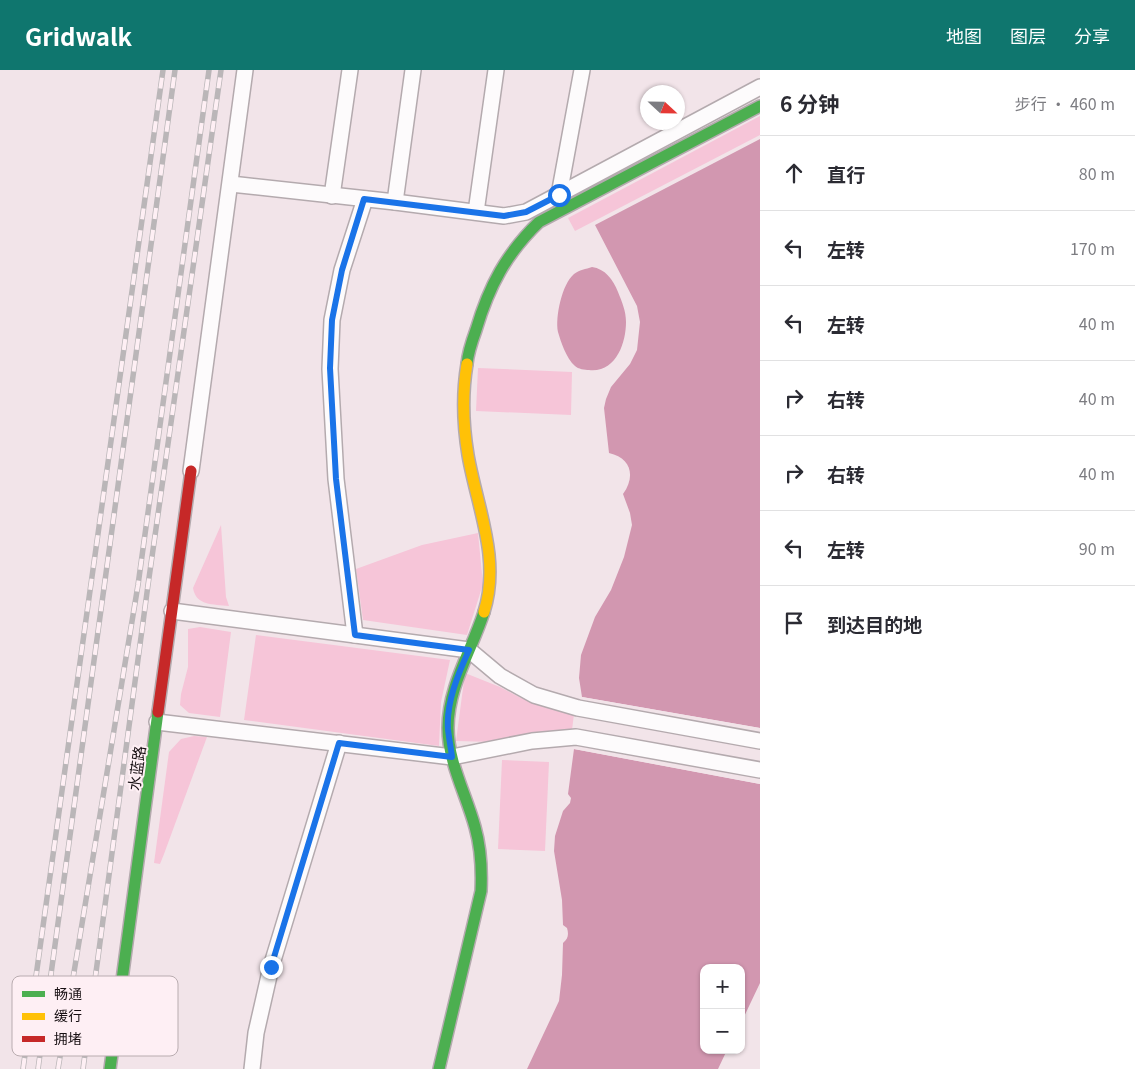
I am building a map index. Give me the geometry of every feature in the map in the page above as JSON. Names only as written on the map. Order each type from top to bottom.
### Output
[{"type":"street","points":[[191,471],[246,70]]},
{"type":"street","points":[[332,196],[350,70]]},
{"type":"street","points":[[394,202],[413,70]]},
{"type":"street","points":[[476,212],[496,70]]},
{"type":"street","points":[[559,195],[582,70]]},
{"type":"street","points":[[231,184],[504,216],[526,212],[760,87]]},
{"type":"street","points":[[438,1069],[477,907],[482,864],[478,841],[452,757],[448,728],[451,703],[459,672],[485,612],[490,584],[490,552],[468,454],[464,402],[467,360],[479,319],[496,277],[520,242],[539,222],[760,106]]},
{"type":"street","points":[[355,635],[336,479],[330,368],[332,320],[342,270],[364,199]]},
{"type":"street","name":"水蓝路","points":[[123,976],[191,471]]},
{"type":"street","points":[[172,611],[469,650],[500,676],[534,695],[578,708],[760,741]]},
{"type":"street","points":[[157,722],[452,757],[532,741],[576,737],[760,770]]},
{"type":"street","points":[[252,1069],[256,1033],[271,967],[339,743]]},
{"type":"street","name":"水蓝路","points":[[110,1069],[112,1056]]},
{"type":"shaded area","points":[[760,116],[760,135],[575,231],[568,218]]},
{"type":"shaded area","points":[[760,139],[760,728],[582,697],[579,678],[581,655],[595,617],[611,590],[624,557],[632,525],[623,494],[629,481],[629,469],[627,463],[622,459],[609,453],[604,408],[611,387],[630,364],[637,350],[640,322],[637,306],[595,225]]},
{"type":"shaded area","points":[[592,267],[605,272],[614,283],[624,307],[626,322],[624,339],[618,355],[613,362],[598,370],[582,369],[572,363],[562,345],[557,326],[560,301],[566,285],[574,274]]},
{"type":"shaded area","points":[[478,368],[572,372],[571,415],[476,411]]},
{"type":"shaded area","points":[[221,525],[226,597],[229,606],[201,601],[193,588]]},
{"type":"shaded area","points":[[478,533],[483,584],[467,635],[363,620],[356,569],[422,545]]},
{"type":"shaded area","points":[[200,627],[231,632],[220,717],[189,713],[180,705],[188,667],[188,629]]},
{"type":"shaded area","points":[[256,635],[450,660],[441,702],[439,746],[244,720]]},
{"type":"shaded area","points":[[465,673],[521,698],[574,714],[572,730],[493,742],[456,741]]},
{"type":"shaded area","points":[[194,736],[207,737],[160,864],[154,863],[169,752],[181,739]]},
{"type":"shaded area","points":[[574,749],[760,784],[760,983],[745,1015],[745,964],[700,964],[700,1054],[725,1054],[718,1069],[527,1069],[559,1001],[563,943],[568,933],[567,928],[563,925],[562,900],[554,851],[555,836],[563,811],[570,803],[571,798],[568,794]]},
{"type":"shaded area","points":[[502,760],[549,762],[545,851],[498,849]]},
{"type":"pier","points":[[582,697],[760,728],[760,730],[582,700]]},
{"type":"pier","points":[[574,746],[760,781],[760,784],[574,749]]},
{"type":"railway","points":[[36,976],[163,70]]},
{"type":"railway","points":[[51,976],[175,70]]},
{"type":"railway","points":[[73,976],[138,585],[209,70]]},
{"type":"railway","points":[[95,976],[148,585],[221,70]]},
{"type":"railway","points":[[23,1069],[25,1056]]},
{"type":"railway","points":[[38,1069],[40,1056]]},
{"type":"railway","points":[[58,1069],[60,1056]]},
{"type":"railway","points":[[83,1069],[85,1056]]},
{"type":"traffic: fast","points":[[467,364],[481,314],[493,285],[517,246],[539,222],[760,106]]},
{"type":"traffic: fast","points":[[439,1069],[481,891],[479,843],[454,766],[449,741],[449,713],[456,683],[484,612]]},
{"type":"traffic: fast","points":[[123,976],[158,712]]},
{"type":"traffic: fast","points":[[110,1069],[112,1056]]},
{"type":"traffic: slow","points":[[467,364],[464,398],[466,444],[489,553],[489,592],[484,612]]},
{"type":"traffic: jam","points":[[158,712],[191,471]]},
{"type":"route","points":[[271,967],[339,743],[452,757],[448,728],[451,703],[459,672],[469,650],[355,635],[336,479],[330,368],[332,320],[342,270],[364,199],[504,216],[526,212],[559,195]]}]
